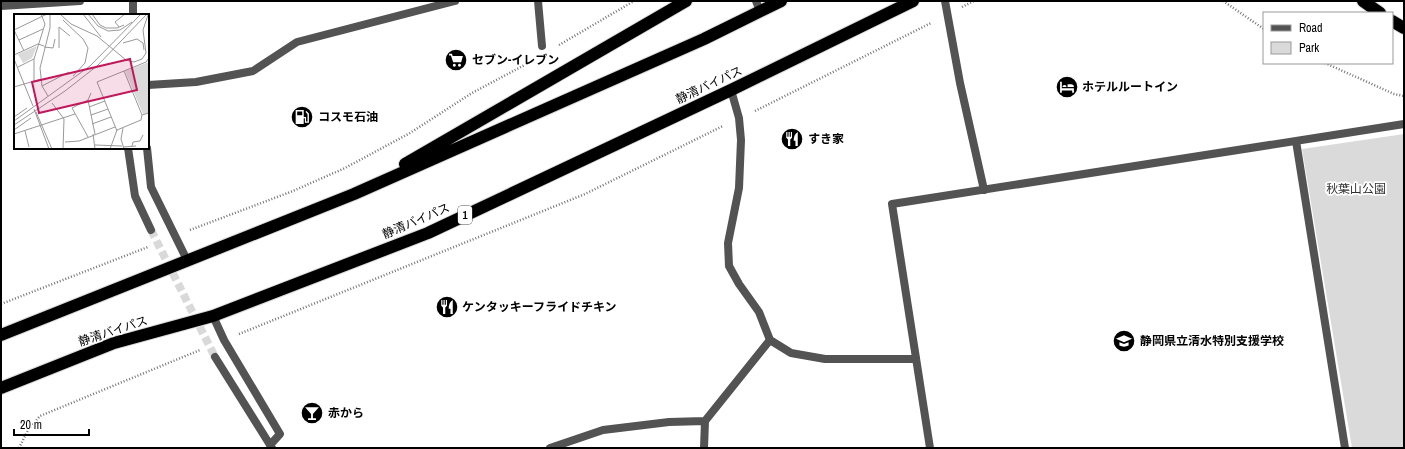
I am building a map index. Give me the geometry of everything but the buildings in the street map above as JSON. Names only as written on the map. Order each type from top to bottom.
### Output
[{"type":"highway","points":[[354,194],[686,1]]},
{"type":"highway","points":[[1,335],[354,194],[704,39],[758,6],[781,1]]},
{"type":"highway","name":"静清バイパス","points":[[1,388],[114,343],[212,316],[428,233],[730,90],[913,1]]},
{"type":"highway","points":[[1363,1],[1379,12]]},
{"type":"highway","points":[[1393,22],[1404,28]]},
{"type":"street","points":[[1,6],[80,1]]},
{"type":"street","points":[[133,1],[133,14]]},
{"type":"street","points":[[149,85],[196,82],[253,71],[297,42],[430,4],[455,1]]},
{"type":"street","points":[[538,1],[542,46]]},
{"type":"street","points":[[946,1],[960,82],[984,190]]},
{"type":"street","points":[[730,90],[739,118],[741,140],[739,188],[728,243],[729,266],[739,284],[759,312],[770,340],[791,353],[826,360],[916,359]]},
{"type":"street","points":[[930,448],[892,204],[1404,124]]},
{"type":"street","points":[[1296,141],[1345,448]]},
{"type":"street","points":[[128,149],[135,196],[151,230]]},
{"type":"street","points":[[146,149],[151,188],[187,260]]},
{"type":"street","points":[[212,316],[224,340],[280,434],[271,446],[215,357]]},
{"type":"street","points":[[704,448],[705,421],[770,340]]},
{"type":"street","points":[[550,448],[603,430],[669,422],[705,421]]},
{"type":"path","points":[[557,46],[634,1]]},
{"type":"path","points":[[1223,1],[1263,29]]},
{"type":"path","points":[[1,304],[293,191],[345,168],[410,134],[472,92],[538,57]]},
{"type":"path","points":[[1327,64],[1394,94],[1404,96]]},
{"type":"green space","name":"秋葉山公園","points":[[1404,134],[1404,448],[1352,448],[1302,149]]},
{"type":"tunnel","points":[[151,230],[215,357]]},
{"type":"place","name":"セブン-イレブン","points":[[456,60]]},
{"type":"place","name":"ホテルルートイン","points":[[1067,87]]},
{"type":"place","name":"コスモ石油","points":[[302,117]]},
{"type":"place","name":"すき家","points":[[792,139]]},
{"type":"place","name":"ケンタッキーフライドチキン","points":[[447,307]]},
{"type":"place","name":"静岡県立清水特別支援学校","points":[[1124,341]]},
{"type":"place","name":"赤から","points":[[312,413]]}]
